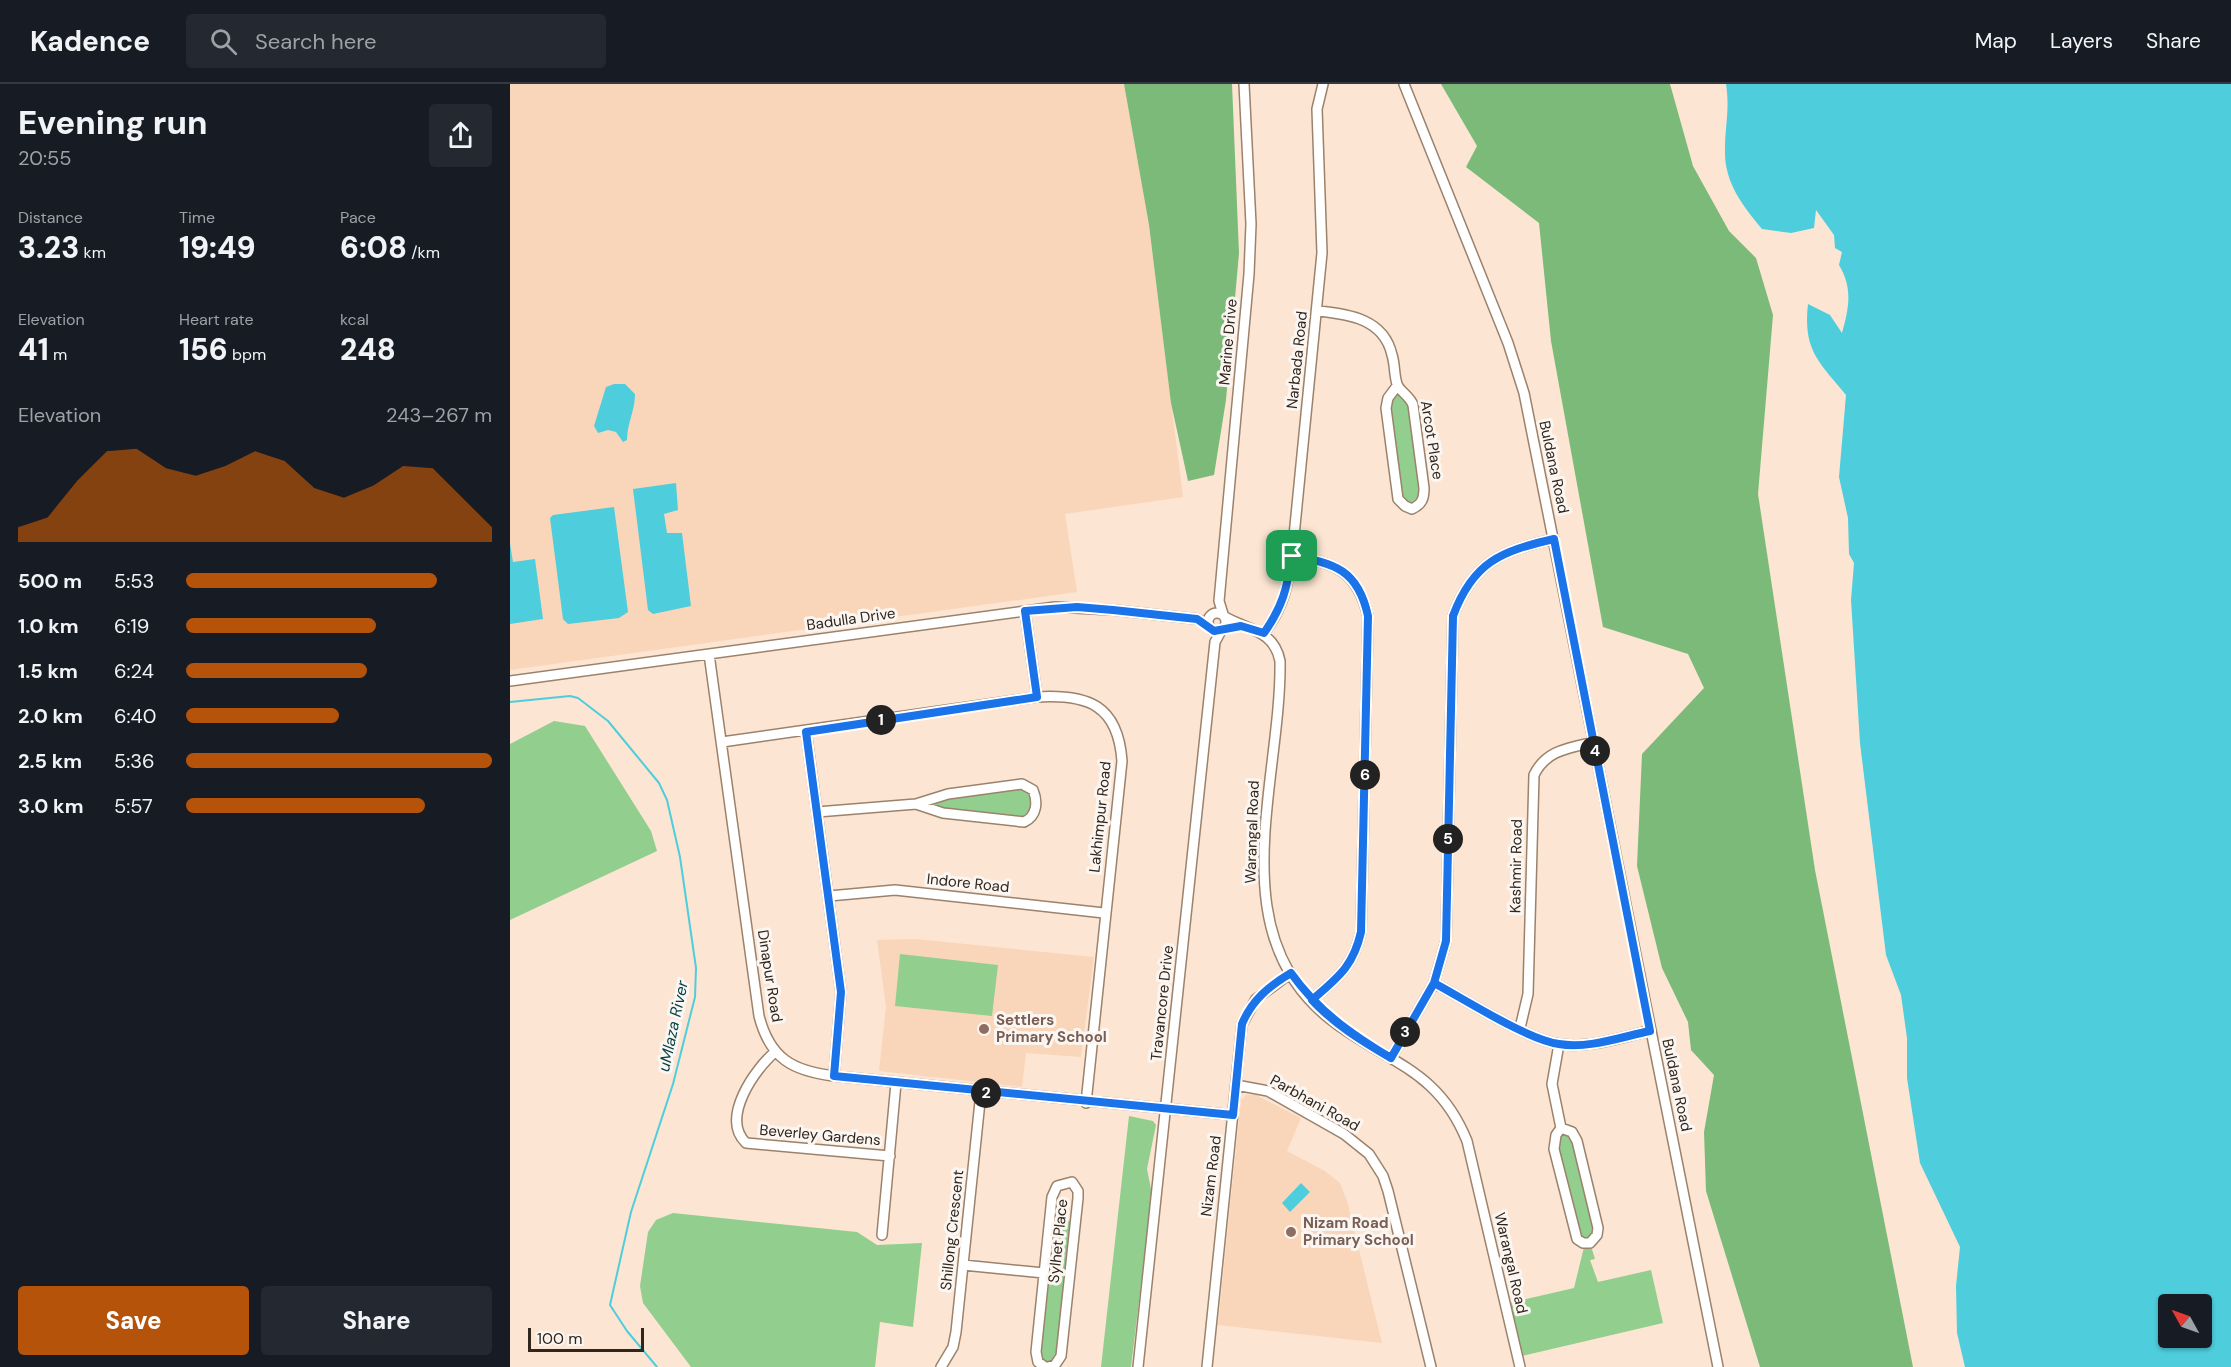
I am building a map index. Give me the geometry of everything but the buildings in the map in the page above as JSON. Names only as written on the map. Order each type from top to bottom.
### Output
[{"type":"street","name":"Marine Drive","points":[[1218,615],[1250,262],[1251,224],[1244,84]]},
{"type":"street","name":"Narbada Road","points":[[1264,633],[1281,608],[1292,556],[1322,254],[1317,109],[1323,84]]},
{"type":"street","name":"Buldana Road","points":[[1404,84],[1508,343],[1524,393],[1718,1367]]},
{"type":"street","name":"Arcot Place","points":[[1318,311],[1358,317],[1375,327],[1388,343],[1397,386],[1409,396],[1413,405],[1425,488],[1419,506],[1412,509],[1406,507],[1398,499],[1386,408],[1388,398],[1397,386]]},
{"type":"street","points":[[1391,1058],[1434,983],[1446,941],[1453,616],[1467,584],[1490,561],[1509,550],[1554,539]]},
{"type":"street","points":[[1292,556],[1328,562],[1343,572],[1359,591],[1368,616],[1361,932],[1357,950],[1349,966],[1312,1000]]},
{"type":"street","name":"Badulla Drive","points":[[510,681],[1025,611],[1077,607],[1197,619],[1218,615]]},
{"type":"street","points":[[1025,611],[1037,697]]},
{"type":"street","points":[[1218,615],[1241,626],[1264,633]]},
{"type":"street","points":[[1215,629],[1218,615]]},
{"type":"street","points":[[1215,629],[1226,622],[1218,615]]},
{"type":"street","name":"Badulla Drive","points":[[1197,619],[1215,629]]},
{"type":"street","points":[[1215,629],[1241,626]]},
{"type":"street","name":"Travancore Drive","points":[[1138,1367],[1215,629]]},
{"type":"street","name":"Warangal Road","points":[[1264,633],[1278,651],[1280,672],[1264,824],[1263,877],[1273,931],[1291,973],[1312,1000],[1336,1024],[1420,1076],[1444,1097],[1464,1133],[1520,1367]]},
{"type":"street","name":"Dinapur Road","points":[[709,654],[759,1016],[763,1032],[775,1052],[784,1061],[809,1073],[1086,1103],[1233,1115]]},
{"type":"street","name":"Lakhimpur Road","points":[[722,742],[806,732],[1037,697],[1073,696],[1094,705],[1113,724],[1118,736],[1122,761],[1104,913],[1086,1103]]},
{"type":"street","points":[[806,732],[841,992],[834,1076]]},
{"type":"street","name":"Kashmir Road","points":[[1520,1028],[1528,994],[1534,775],[1539,766],[1552,753],[1594,742]]},
{"type":"street","points":[[817,812],[916,804],[948,794],[1022,784],[1033,790],[1037,805],[1029,820],[1018,822],[943,813],[916,804]]},
{"type":"street","name":"Indore Road","points":[[829,896],[859,891],[895,890],[1104,913]]},
{"type":"street","name":"Nizam Road","points":[[1207,1367],[1242,1024],[1248,1010],[1265,991],[1291,973]]},
{"type":"street","points":[[1434,983],[1520,1028],[1559,1044],[1591,1043],[1650,1031]]},
{"type":"street","points":[[1559,1044],[1552,1084],[1561,1128],[1554,1142],[1577,1239],[1590,1244],[1598,1235],[1598,1228],[1577,1141],[1572,1132],[1561,1128]]},
{"type":"street","name":"Beverley Gardens","points":[[775,1052],[755,1071],[741,1102],[737,1123],[740,1135],[746,1143],[890,1156]]},
{"type":"street","points":[[882,1235],[896,1083]]},
{"type":"street","name":"Parbhani Road","points":[[1236,1085],[1258,1087],[1344,1134],[1369,1154],[1377,1165],[1388,1191],[1431,1367]]},
{"type":"street","name":"Shillong Crescent","points":[[941,1367],[953,1347],[981,1092]]},
{"type":"street","name":"Sylhet Place","points":[[1072,1182],[1078,1191],[1078,1198],[1060,1356],[1055,1365],[1047,1367],[1036,1357],[1044,1273],[1052,1197],[1057,1186],[1072,1182]]},
{"type":"street","name":"Sylhet Place","points":[[963,1265],[1044,1273]]},
{"type":"street","points":[[1207,1367],[1214,1367]]},
{"type":"shaded area","points":[[510,84],[1124,84],[1149,225],[1183,497],[1065,514],[1077,592],[510,670]]},
{"type":"shaded area","name":"Settlers Primary School","points":[[915,939],[1094,957],[1081,1057],[1026,1053],[1022,1087],[879,1071],[886,1007],[877,940]]},
{"type":"shaded area","name":"Nizam Road Primary School","points":[[1246,1095],[1256,1095],[1301,1118],[1287,1151],[1325,1171],[1340,1183],[1347,1201],[1382,1343],[1218,1325],[1241,1100]]},
{"type":"green space","points":[[1124,84],[1232,84],[1239,253],[1226,400],[1214,475],[1188,481],[1171,403],[1149,225]]},
{"type":"green space","points":[[1441,84],[1670,84],[1693,166],[1729,231],[1756,258],[1773,315],[1758,494],[1815,870],[1913,1367],[1760,1367],[1706,1191],[1704,1132],[1714,1075],[1691,1050],[1688,1022],[1662,968],[1637,866],[1642,754],[1704,688],[1688,654],[1603,627],[1551,341],[1539,223],[1466,167],[1477,146]]},
{"type":"green space","points":[[1399,393],[1410,401],[1423,498],[1410,506],[1403,503],[1390,424],[1390,398]]},
{"type":"green space","points":[[554,721],[585,726],[651,831],[657,851],[510,920],[510,744]]},
{"type":"green space","points":[[1024,788],[1032,795],[1032,808],[1022,817],[936,807],[934,804],[938,799]]},
{"type":"green space","points":[[900,954],[998,965],[992,1016],[895,1006]]},
{"type":"green space","points":[[1129,1116],[1153,1121],[1156,1125],[1147,1169],[1152,1194],[1131,1367],[1101,1367]]},
{"type":"green space","points":[[1570,1134],[1588,1196],[1595,1237],[1582,1241],[1558,1153],[1560,1135]]},
{"type":"green space","points":[[673,1213],[857,1232],[877,1245],[922,1243],[913,1327],[880,1322],[875,1367],[691,1367],[643,1303],[640,1286],[648,1232],[656,1220]]},
{"type":"green space","points":[[1053,1219],[1072,1221],[1058,1355],[1054,1362],[1047,1363],[1040,1355]]},
{"type":"green space","points":[[1591,1246],[1595,1259],[1590,1260],[1598,1282],[1651,1270],[1663,1323],[1522,1356],[1509,1303],[1574,1288],[1584,1247]]},
{"type":"water","points":[[1726,84],[2231,84],[2231,1367],[1965,1367],[1957,1333],[1956,1286],[1960,1247],[1920,1163],[1907,1078],[1907,1038],[1901,995],[1886,955],[1860,743],[1851,600],[1854,563],[1849,554],[1848,518],[1839,477],[1846,395],[1820,363],[1810,344],[1808,333],[1808,304],[1830,315],[1842,333],[1848,290],[1839,265],[1842,252],[1835,248],[1834,235],[1816,210],[1814,228],[1791,233],[1762,229],[1736,193],[1728,173],[1725,141]]},
{"type":"water","points":[[625,384],[635,394],[627,440],[623,442],[616,432],[608,430],[598,433],[594,426],[606,387]]},
{"type":"water","points":[[676,483],[678,510],[664,514],[667,533],[682,533],[691,606],[653,614],[648,610],[633,489]]},
{"type":"water","points":[[614,507],[628,612],[619,618],[568,624],[563,619],[550,518],[553,515]]},
{"type":"water","points":[[510,543],[513,562],[535,559],[543,619],[510,624]]},
{"type":"water","points":[[1301,1183],[1310,1192],[1290,1212],[1282,1203]]},
{"type":"waterway","name":"uMlaza River","points":[[510,702],[570,696],[578,698],[608,721],[659,783],[667,800],[680,857],[696,968],[695,997],[673,1084],[631,1212],[610,1305],[627,1331],[657,1367]]},
{"type":"place","name":"Settlers Primary School","points":[[984,1029]]},
{"type":"place","name":"Nizam Road Primary School","points":[[1291,1232]]},
{"type":"route","points":[[1292,556],[1281,608],[1264,633],[1241,626],[1214,631],[1197,619],[1113,610],[1055,607],[1025,611],[1037,697],[806,732],[841,992],[834,1076],[1086,1103],[1233,1115],[1242,1024],[1256,999],[1291,973],[1302,989],[1312,1000],[1323,1012],[1336,1024],[1391,1058],[1434,983],[1533,1035],[1559,1044],[1585,1044],[1650,1031],[1554,539],[1509,550],[1490,561],[1467,584],[1453,616],[1446,941],[1434,983],[1391,1058],[1379,1052],[1336,1024],[1312,1000],[1349,966],[1357,950],[1361,932],[1368,616],[1359,591],[1343,572],[1328,562],[1292,556]]}]
